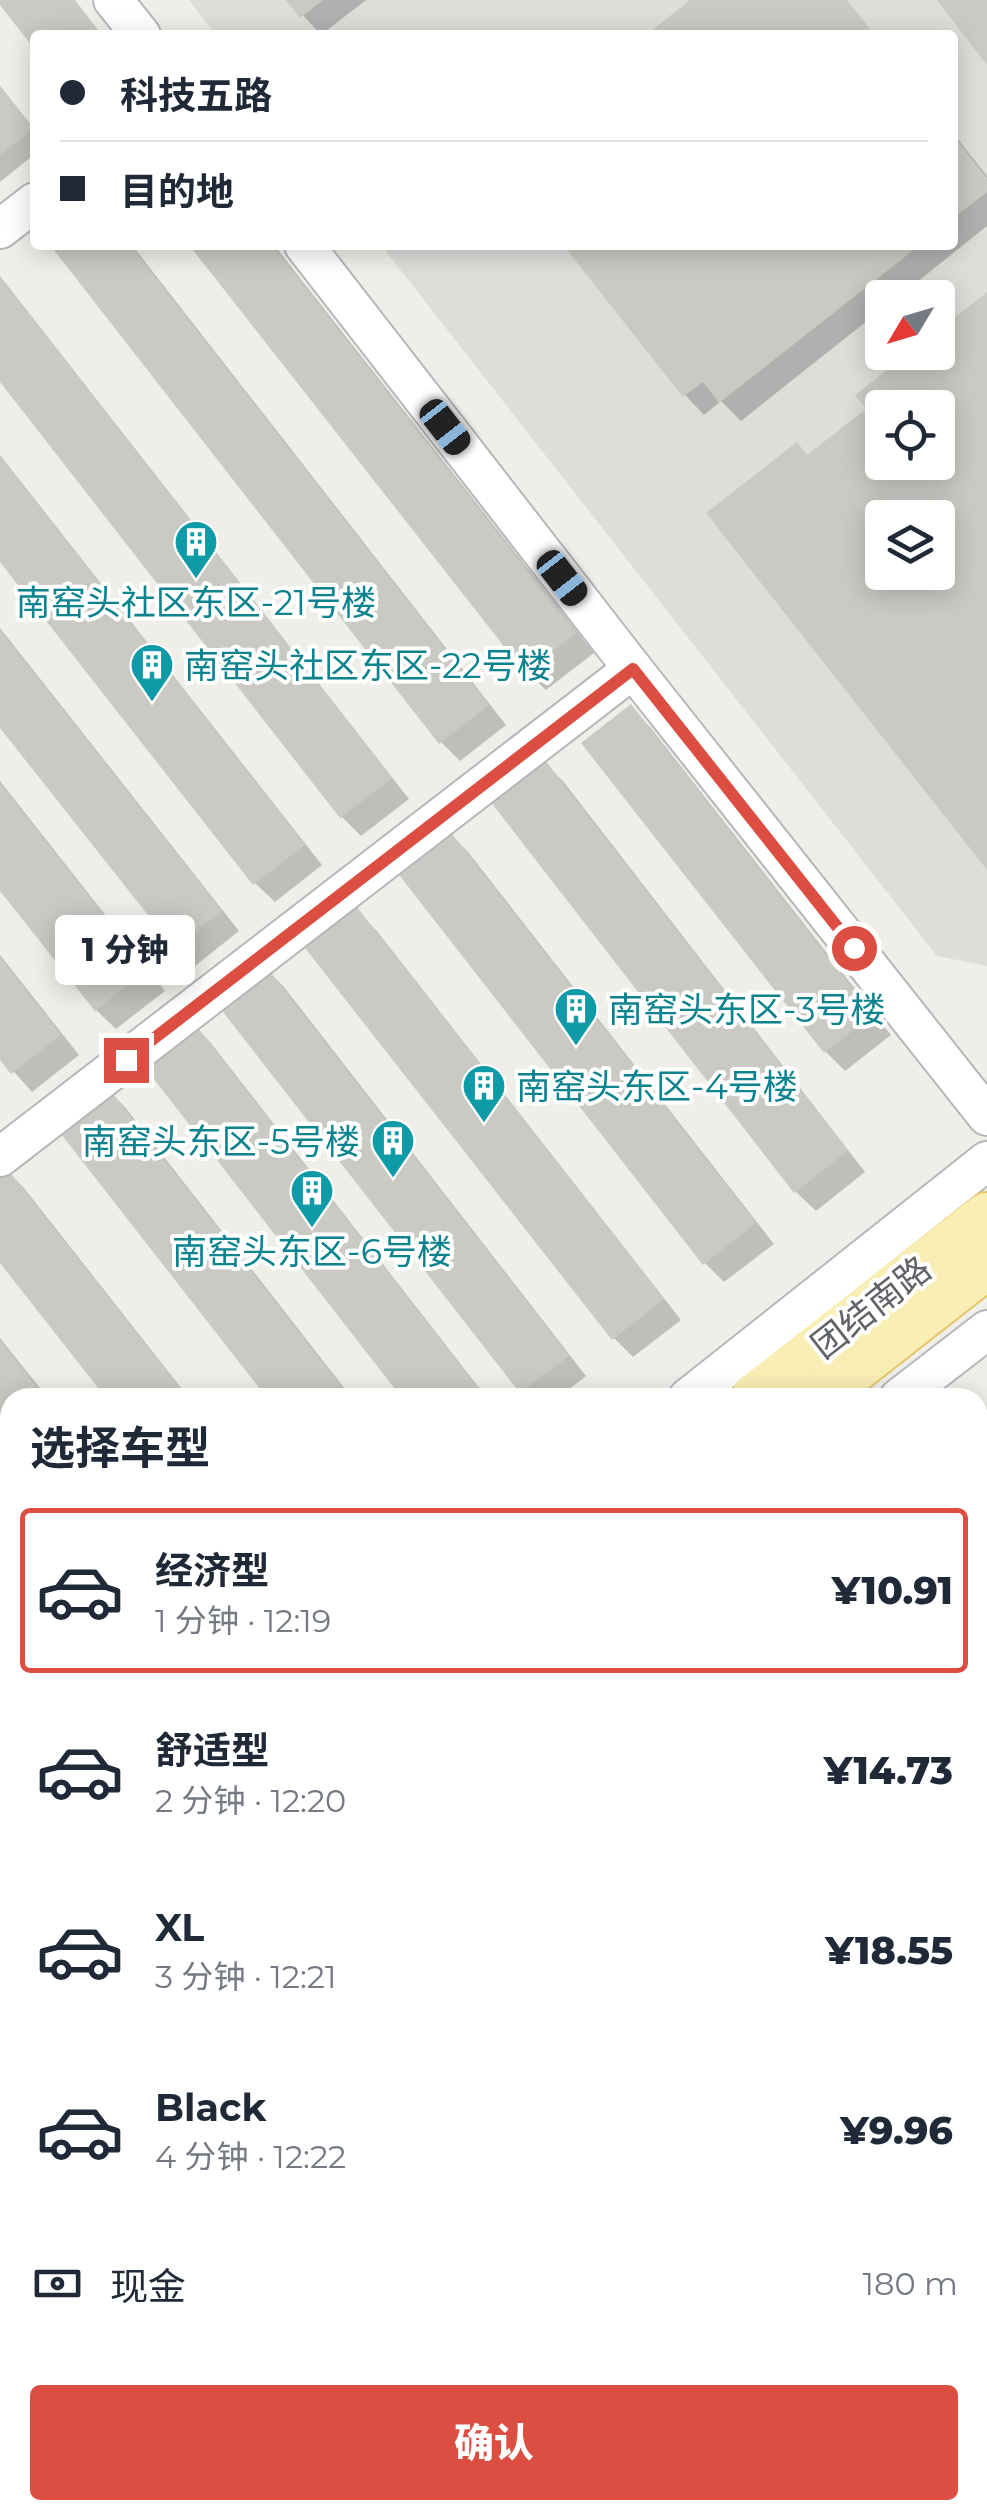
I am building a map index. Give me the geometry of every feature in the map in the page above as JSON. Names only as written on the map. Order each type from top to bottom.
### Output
[{"type":"main road","name":"团结南路","points":[[768,1388],[987,1218]]},
{"type":"main road","name":"团结南路","points":[[829,1388],[987,1264]]},
{"type":"street","points":[[114,0],[136,30]]},
{"type":"street","points":[[0,229],[30,206]]},
{"type":"street","points":[[308,250],[987,1116]]},
{"type":"street","points":[[0,1157],[633,669]]},
{"type":"street","points":[[701,1388],[987,1161]]},
{"type":"street","points":[[911,1388],[987,1330]]},
{"type":"shaded area","points":[[189,0],[987,0],[987,966],[937,956],[385,250],[958,250],[958,30],[212,30]]},
{"type":"building","points":[[0,0],[75,0],[98,30],[30,30],[30,44]]},
{"type":"building","points":[[286,0],[323,0],[300,18]]},
{"type":"building","points":[[690,0],[847,0],[871,30],[652,30]]},
{"type":"building","points":[[937,0],[987,0],[987,65]]},
{"type":"building","points":[[0,86],[30,125],[30,131],[0,155]]},
{"type":"building","points":[[958,142],[987,178],[987,192],[958,214]]},
{"type":"building","points":[[54,250],[134,250],[489,705],[439,744]]},
{"type":"building","points":[[193,250],[276,250],[576,633],[525,673]]},
{"type":"building","points":[[567,250],[914,250],[875,280],[865,280],[865,288],[719,403],[703,382],[683,397]]},
{"type":"building","name":"南窑头社区东区-21号楼","points":[[0,277],[392,778],[340,818],[0,382]]},
{"type":"building","points":[[987,292],[987,870],[706,513],[797,442],[807,455],[865,410],[865,480],[955,480],[955,390],[865,390],[865,408],[855,395],[887,370],[955,370],[955,317]]},
{"type":"building","name":"南窑头社区东区-22号楼","points":[[0,456],[305,845],[253,885],[0,562]]},
{"type":"building","points":[[0,630],[222,911],[174,948],[0,728]]},
{"type":"building","points":[[631,704],[873,1015],[824,1053],[581,743]]},
{"type":"building","points":[[544,759],[848,1151],[794,1193],[490,801]]},
{"type":"building","points":[[0,783],[147,970],[95,1011],[0,891]]},
{"type":"building","name":"南窑头东区-3号楼","points":[[449,830],[756,1223],[703,1265],[396,871]]},
{"type":"building","name":"南窑头东区-4号楼","points":[[357,907],[664,1299],[612,1340],[305,948]]},
{"type":"building","points":[[0,957],[61,1035],[11,1074],[0,1060]]},
{"type":"building","name":"南窑头东区-5号楼","points":[[265,965],[569,1356],[527,1388],[516,1388],[216,1003]]},
{"type":"building","name":"南窑头东区-6号楼","points":[[191,1019],[478,1388],[394,1388],[139,1060]]},
{"type":"building","points":[[106,1085],[342,1388],[259,1388],[54,1125]]},
{"type":"building","points":[[5,1166],[180,1388],[98,1388],[0,1263],[0,1170]]},
{"type":"building","points":[[0,1340],[37,1388],[0,1388]]},
{"type":"place","name":"南窑头社区东区-21号楼","points":[[196,580]]},
{"type":"place","name":"南窑头社区东区-22号楼","points":[[152,703]]},
{"type":"place","name":"南窑头东区-3号楼","points":[[576,1047]]},
{"type":"place","name":"南窑头东区-4号楼","points":[[484,1124]]},
{"type":"place","name":"南窑头东区-5号楼","points":[[393,1179]]},
{"type":"place","name":"南窑头东区-6号楼","points":[[312,1229]]},
{"type":"route","points":[[126,1060],[633,669],[854,948]]}]
